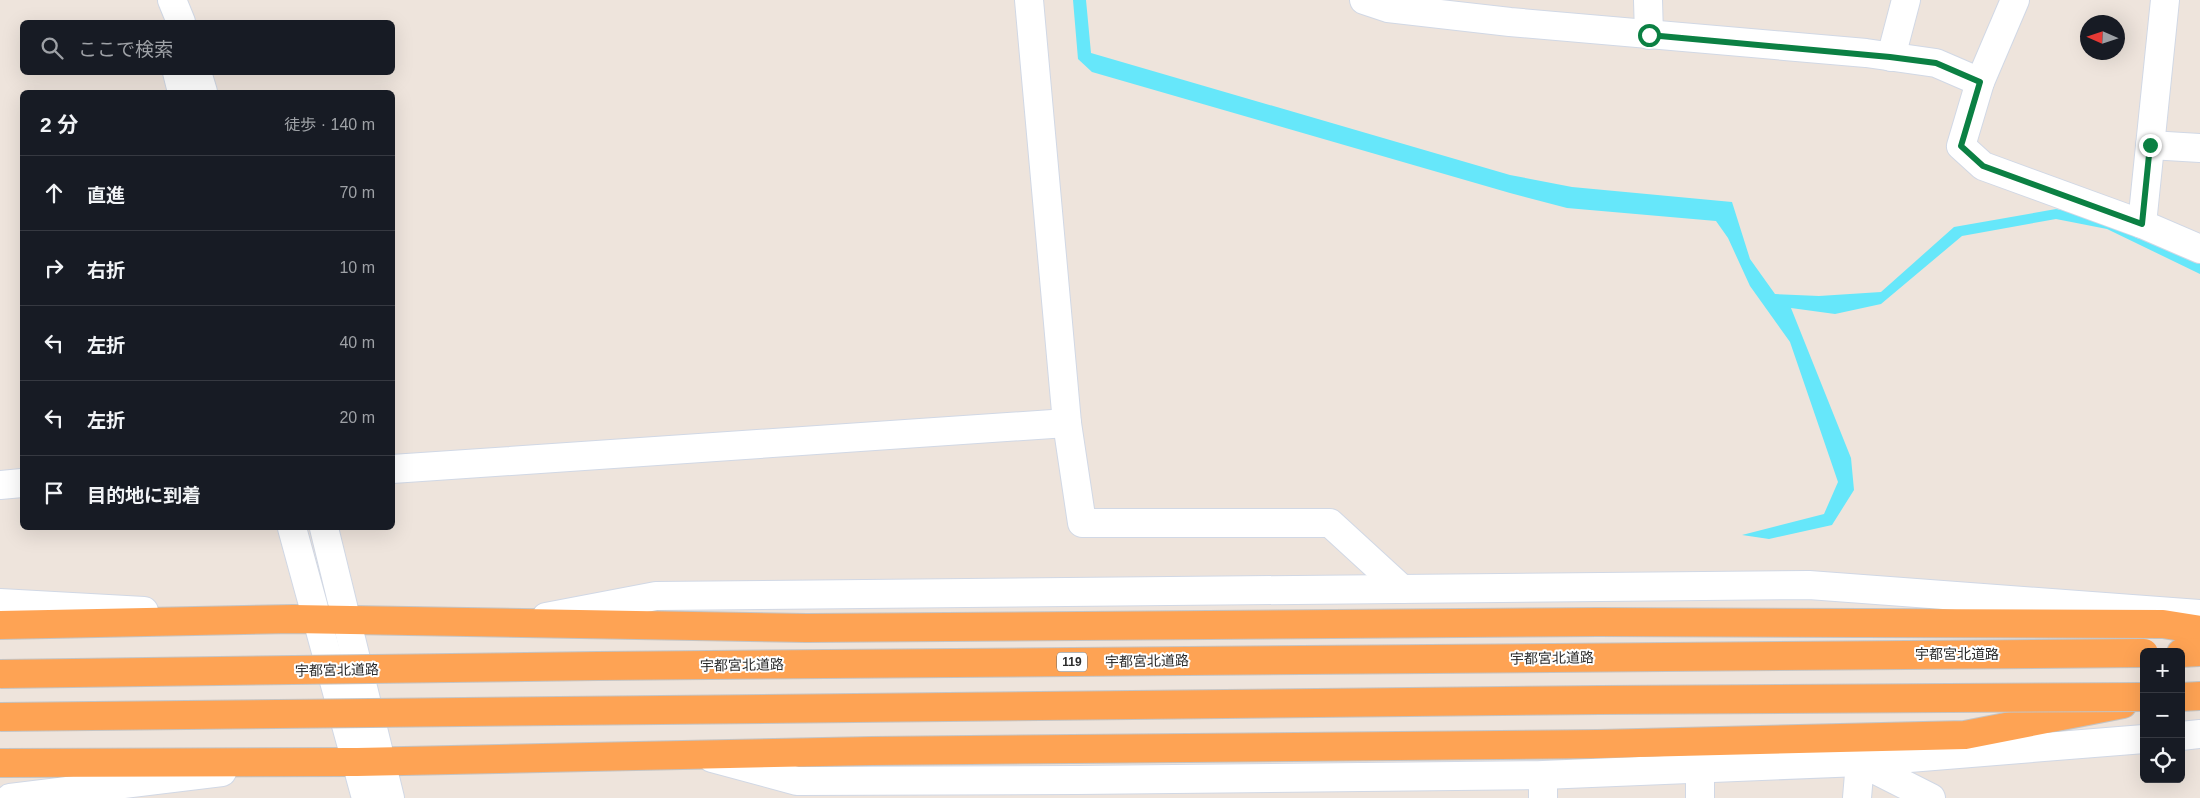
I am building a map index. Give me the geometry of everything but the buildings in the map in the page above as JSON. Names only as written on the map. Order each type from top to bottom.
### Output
[{"type":"highway","points":[[0,625],[305,620],[806,628],[1618,622],[2163,624],[2200,630]]},
{"type":"highway","points":[[2185,653],[2200,652]]},
{"type":"highway","name":"宇都宮北道路","points":[[0,674],[598,666],[2140,653]]},
{"type":"highway","points":[[2185,697],[2200,696]]},
{"type":"highway","points":[[0,717],[1600,700],[2140,698]]},
{"type":"highway","points":[[0,762],[304,762],[871,751],[1598,744],[1965,734],[2140,699]]},
{"type":"street","points":[[165,0],[167,20]]},
{"type":"street","points":[[172,0],[180,20]]},
{"type":"street","points":[[1029,0],[1067,423],[1082,523],[1330,523],[1402,589]]},
{"type":"street","points":[[1364,0],[1388,8],[1482,10],[1649,35],[1890,57],[1936,63],[1980,82]]},
{"type":"street","points":[[1648,0],[1649,35]]},
{"type":"street","points":[[1890,57],[1906,0]]},
{"type":"street","points":[[2015,0],[1980,82],[1961,146],[1983,166],[2142,224],[2200,249]]},
{"type":"street","points":[[2142,224],[2165,0]]},
{"type":"street","points":[[178,75],[182,90]]},
{"type":"street","points":[[198,75],[202,90]]},
{"type":"street","points":[[2150,145],[2200,148]]},
{"type":"street","points":[[395,469],[1067,423]]},
{"type":"street","points":[[0,485],[20,483]]},
{"type":"street","points":[[292,530],[305,620],[370,761],[390,798]]},
{"type":"street","points":[[324,530],[347,621],[370,761],[366,798]]},
{"type":"street","points":[[515,624],[656,596],[1809,585],[2200,614]]},
{"type":"street","points":[[0,603],[305,620]]},
{"type":"street","points":[[2185,736],[2200,734]]},
{"type":"street","points":[[700,755],[798,781],[1077,789],[1543,786],[1700,768],[1860,762],[2140,739]]},
{"type":"street","points":[[10,798],[304,762]]},
{"type":"street","points":[[1857,798],[1860,762]]},
{"type":"street","points":[[1860,762],[1931,798]]},
{"type":"street","points":[[1700,768],[1700,798]]},
{"type":"water","points":[[1073,0],[1086,0],[1091,53],[1510,175],[1572,187],[1732,202],[1750,259],[1775,294],[1819,296],[1881,292],[1954,227],[2056,209],[2103,218],[2200,258],[2200,274],[2107,229],[2056,219],[1962,236],[1881,304],[1835,314],[1791,308],[1851,458],[1854,490],[1832,525],[1769,539],[1742,535],[1824,514],[1838,482],[1790,342],[1750,286],[1728,238],[1716,221],[1567,208],[1092,72],[1078,59]]},
{"type":"route","points":[[1649,35],[1866,53],[1936,63],[1980,82],[1961,146],[1983,166],[2142,224],[2150,145]]}]
